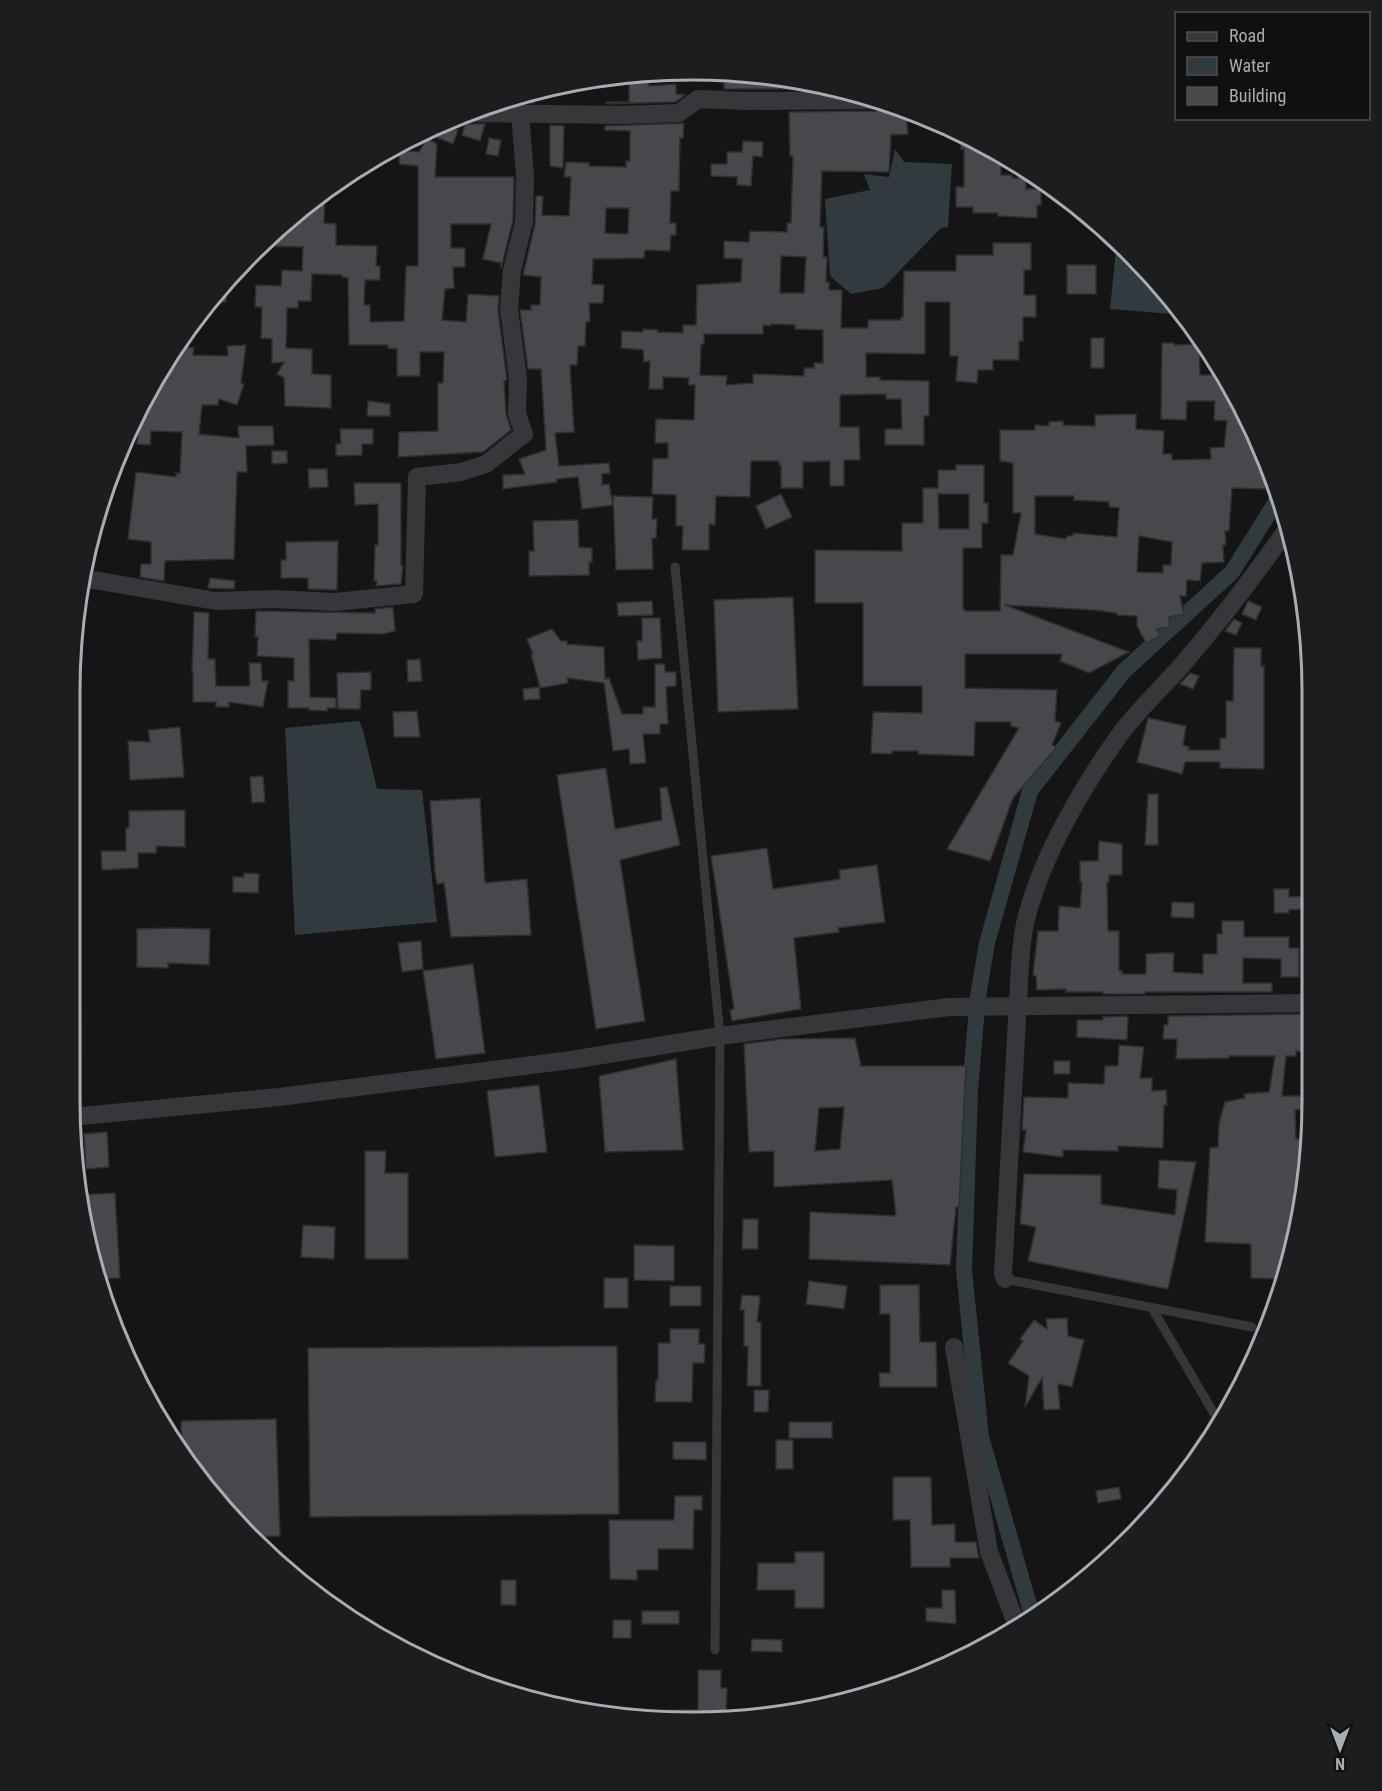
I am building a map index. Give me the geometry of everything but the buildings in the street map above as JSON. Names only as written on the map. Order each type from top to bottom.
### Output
[{"type":"street","points":[[493,113],[621,115],[679,113],[699,99],[850,100]]},
{"type":"street","points":[[90,579],[216,601],[274,598],[335,602],[414,594],[417,477],[461,472],[486,464],[524,434],[517,414],[518,379],[509,309],[512,270],[524,222],[525,176],[520,113]]},
{"type":"street","points":[[1005,1279],[1003,1274],[1010,1006],[1025,924],[1039,882],[1055,843],[1099,764],[1123,730],[1181,666],[1258,572],[1283,536]]},
{"type":"street","points":[[80,1116],[279,1096],[571,1060],[720,1036],[949,1007],[1302,1003]]},
{"type":"street","points":[[954,1347],[989,1552],[1014,1619]]},
{"type":"lane","points":[[675,567],[720,1036],[715,1650]]},
{"type":"lane","points":[[1005,1279],[1252,1327]]},
{"type":"lane","points":[[1152,1308],[1215,1415]]},
{"type":"water","points":[[895,149],[904,162],[952,164],[948,227],[941,228],[883,288],[851,294],[830,276],[825,199],[870,190],[864,174],[889,177]]},
{"type":"water","points":[[1116,252],[1151,288],[1172,314],[1110,309]]},
{"type":"water","points":[[359,721],[377,789],[422,790],[437,922],[295,935],[285,728]]},
{"type":"waterway","points":[[1030,1609],[981,1437],[964,1270],[970,1090],[978,996],[987,943],[1030,791],[1124,671],[1232,572],[1274,506]]}]
